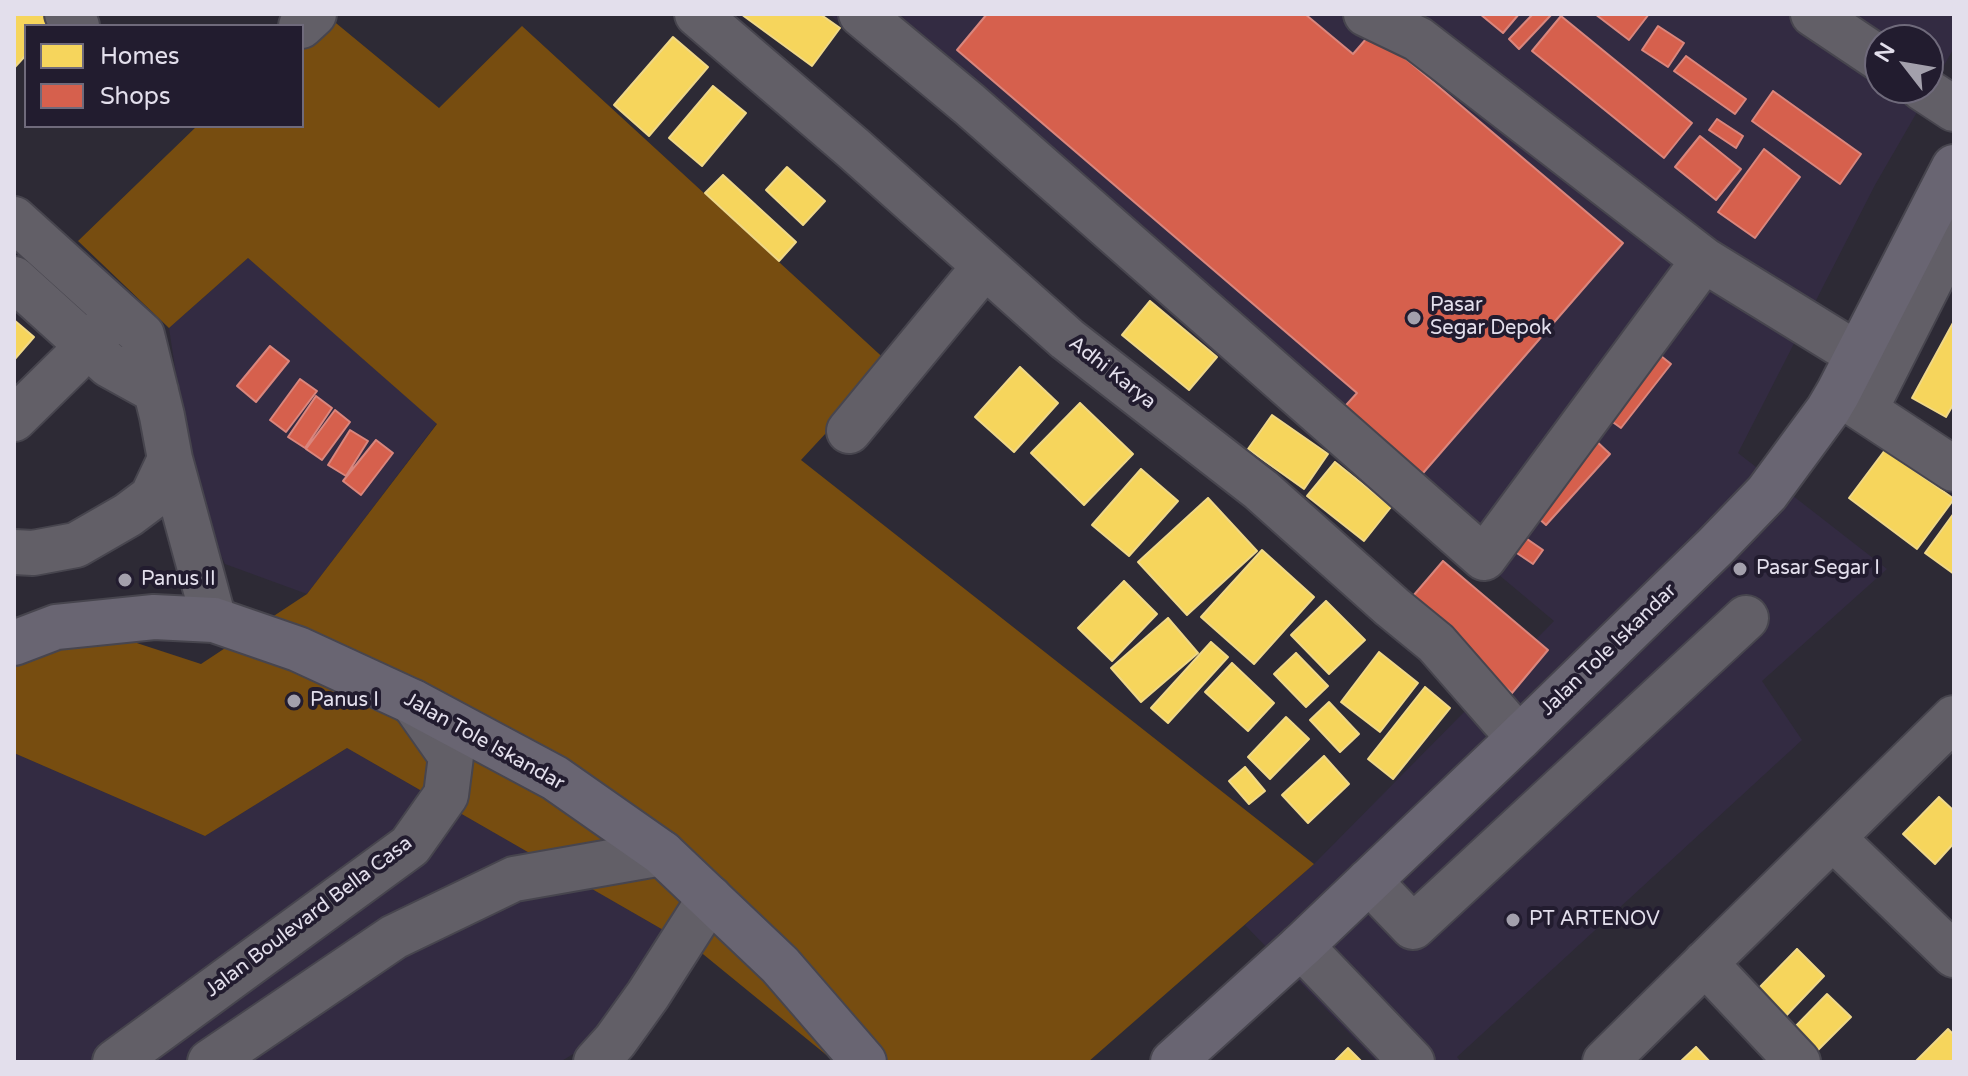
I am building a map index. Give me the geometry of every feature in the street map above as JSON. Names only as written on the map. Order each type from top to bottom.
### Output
[{"type":"main road","name":"Jalan Tole Iskandar","points":[[1173,1062],[1301,946],[1519,738],[1767,493],[1828,410],[1854,386],[1954,167]]},
{"type":"main road","name":"Jalan Tole Iskandar","points":[[14,643],[56,627],[154,617],[214,620],[298,649],[413,702],[555,778],[662,853],[780,965],[864,1062]]},
{"type":"street","name":"Adhi Karya","points":[[697,14],[1067,339],[1261,490],[1436,643],[1519,738]]},
{"type":"street","points":[[1366,14],[1418,39],[1704,260],[1954,469]]},
{"type":"street","points":[[1813,14],[1864,48]]},
{"type":"street","points":[[876,18],[969,104],[1484,558],[1704,260]]},
{"type":"street","points":[[14,219],[142,335],[170,459],[214,620]]},
{"type":"street","points":[[1854,386],[1954,234]]},
{"type":"street","points":[[849,431],[985,266]]},
{"type":"street","points":[[14,279],[109,365],[156,391]]},
{"type":"street","points":[[14,419],[119,312]]},
{"type":"street","points":[[14,552],[33,553],[76,545],[128,515],[152,497],[170,459]]},
{"type":"street","points":[[1369,881],[1413,927],[1746,618]]},
{"type":"street","name":"Jalan Boulevard Bella Casa","points":[[115,1062],[410,846],[446,795],[451,756],[413,702]]},
{"type":"street","points":[[1605,1062],[1954,718]]},
{"type":"street","points":[[1833,838],[1954,955]]},
{"type":"street","points":[[210,1062],[394,937],[514,879],[662,853]]},
{"type":"street","points":[[355,887],[394,937]]},
{"type":"street","points":[[596,1062],[648,995],[710,898]]},
{"type":"street","points":[[1301,946],[1412,1062]]},
{"type":"street","points":[[1705,963],[1798,1062]]},
{"type":"street","points":[[174,1019],[203,1062]]},
{"type":"shaded area","points":[[325,14],[439,108],[522,26],[890,364],[801,460],[1314,864],[1088,1062],[835,1062],[698,950],[347,748],[205,836],[14,753],[14,659],[97,630],[201,664],[307,594],[437,424],[248,258],[169,328],[78,241],[195,128],[304,128],[304,25]]},
{"type":"shaded area","points":[[829,14],[1954,14],[1954,48],[1944,65],[1944,24],[1864,24],[1864,104],[1922,104],[1875,185],[1738,453],[1887,569],[1762,681],[1802,740],[1457,1057],[1461,1062],[1377,1062],[1245,925],[1314,864],[1554,621]]},
{"type":"shaded area","points":[[248,258],[437,423],[307,594],[225,564],[195,501],[169,328]]},
{"type":"shaded area","points":[[347,748],[698,950],[624,1023],[560,1062],[14,1062],[14,753],[205,836]]},
{"type":"building: Homes","points":[[14,14],[49,14],[52,24],[24,24],[24,57],[15,67]]},
{"type":"building: Homes","points":[[741,14],[820,14],[840,28],[812,66]]},
{"type":"building: Homes","points":[[673,37],[708,67],[649,136],[614,105]]},
{"type":"building: Homes","points":[[713,86],[746,113],[702,166],[669,138]]},
{"type":"building: Homes","points":[[787,167],[825,201],[803,225],[766,190]]},
{"type":"building: Homes","points":[[723,175],[796,242],[779,261],[705,193]]},
{"type":"building: Homes","points":[[1150,301],[1217,357],[1189,390],[1122,335]]},
{"type":"building: Homes","points":[[14,320],[34,337],[14,360]]},
{"type":"building: Homes","points":[[1954,321],[1954,403],[1946,417],[1912,398]]},
{"type":"building: Homes","points":[[1020,367],[1058,403],[1014,452],[975,417]]},
{"type":"building: Homes","points":[[1080,403],[1133,454],[1084,505],[1031,453]]},
{"type":"building: Homes","points":[[1272,415],[1328,454],[1304,489],[1248,449]]},
{"type":"building: Homes","points":[[1885,450],[1954,499],[1917,549],[1849,498]]},
{"type":"building: Homes","points":[[1335,462],[1391,507],[1364,541],[1307,496]]},
{"type":"building: Homes","points":[[1141,469],[1178,501],[1129,556],[1092,525]]},
{"type":"building: Homes","points":[[1208,498],[1257,551],[1187,615],[1138,562]]},
{"type":"building: Homes","points":[[1954,513],[1954,574],[1925,553]]},
{"type":"building: Homes","points":[[1262,550],[1314,597],[1254,664],[1201,617]]},
{"type":"building: Homes","points":[[1124,581],[1157,614],[1112,661],[1078,628]]},
{"type":"building: Homes","points":[[1326,601],[1365,640],[1329,674],[1291,635]]},
{"type":"building: Homes","points":[[1168,618],[1198,653],[1141,702],[1111,668]]},
{"type":"building: Homes","points":[[1211,642],[1228,657],[1168,723],[1151,708]]},
{"type":"building: Homes","points":[[1379,652],[1418,683],[1380,732],[1341,702]]},
{"type":"building: Homes","points":[[1296,653],[1328,686],[1306,707],[1274,674]]},
{"type":"building: Homes","points":[[1232,663],[1274,703],[1248,731],[1205,692]]},
{"type":"building: Homes","points":[[1425,687],[1450,708],[1393,779],[1368,759]]},
{"type":"building: Homes","points":[[1329,702],[1359,734],[1340,752],[1310,720]]},
{"type":"building: Homes","points":[[1286,717],[1309,739],[1270,779],[1248,757]]},
{"type":"building: Homes","points":[[1324,756],[1349,784],[1308,823],[1282,795]]},
{"type":"building: Homes","points":[[1245,767],[1265,791],[1249,804],[1229,781]]},
{"type":"building: Homes","points":[[1939,797],[1954,811],[1954,843],[1935,864],[1903,834]]},
{"type":"building: Homes","points":[[1797,949],[1824,976],[1783,1019],[1755,992]]},
{"type":"building: Homes","points":[[1827,994],[1851,1017],[1813,1055],[1790,1032]]},
{"type":"building: Homes","points":[[1948,1029],[1954,1035],[1954,1062],[1915,1062]]},
{"type":"building: Homes","points":[[1696,1047],[1710,1062],[1680,1062]]},
{"type":"building: Homes","points":[[1348,1048],[1362,1062],[1334,1062]]},
{"type":"building: Shops","name":"Pasar Segar Depok","points":[[987,14],[1305,14],[1353,54],[1373,31],[1623,243],[1417,480],[1338,414],[1357,393],[957,50]]},
{"type":"building: Shops","points":[[1480,14],[1519,14],[1503,33]]},
{"type":"building: Shops","points":[[1533,14],[1552,14],[1519,49],[1509,39]]},
{"type":"building: Shops","points":[[1595,14],[1649,14],[1629,40]]},
{"type":"building: Shops","points":[[1561,16],[1692,123],[1664,158],[1532,51]]},
{"type":"building: Shops","points":[[1658,26],[1684,43],[1668,67],[1642,50]]},
{"type":"building: Shops","points":[[1686,56],[1746,99],[1735,114],[1674,71]]},
{"type":"building: Shops","points":[[1773,91],[1861,154],[1840,184],[1752,121]]},
{"type":"building: Shops","points":[[1717,119],[1743,136],[1736,148],[1709,130]]},
{"type":"building: Shops","points":[[1700,136],[1741,169],[1716,200],[1675,167]]},
{"type":"building: Shops","points":[[1764,149],[1800,177],[1755,238],[1718,212]]},
{"type":"building: Shops","points":[[270,346],[289,361],[256,402],[237,386]]},
{"type":"building: Shops","points":[[1651,348],[1671,364],[1621,428],[1600,413]]},
{"type":"building: Shops","points":[[300,379],[317,391],[286,432],[270,420]]},
{"type":"building: Shops","points":[[316,396],[332,408],[305,448],[288,437]]},
{"type":"building: Shops","points":[[335,410],[350,422],[322,460],[306,449]]},
{"type":"building: Shops","points":[[350,430],[368,441],[346,476],[328,465]]},
{"type":"building: Shops","points":[[1593,438],[1610,454],[1546,525],[1528,509]]},
{"type":"building: Shops","points":[[376,440],[393,453],[361,495],[343,481]]},
{"type":"building: Shops","points":[[1514,530],[1543,550],[1533,564],[1505,545]]},
{"type":"building: Shops","points":[[1443,561],[1548,650],[1512,693],[1407,603]]},
{"type":"place","name":"Pasar Segar Depok","points":[[1414,318]]},
{"type":"place","name":"Pasar Segar I","points":[[1740,569]]},
{"type":"place","name":"Panus II","points":[[125,580]]},
{"type":"place","name":"Panus I","points":[[294,701]]},
{"type":"place","name":"PT ARTENOV","points":[[1513,920]]}]
